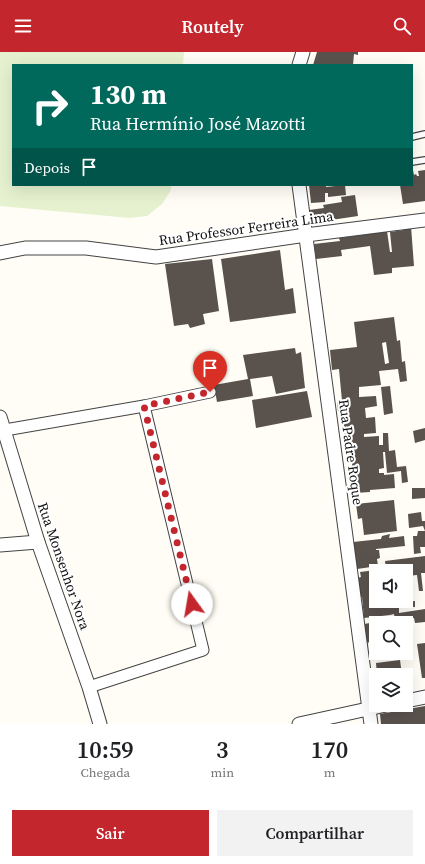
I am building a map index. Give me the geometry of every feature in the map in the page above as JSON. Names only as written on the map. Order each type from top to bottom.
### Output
[{"type":"street","points":[[299,64],[303,52]]},
{"type":"street","name":"Rua Padre Roque","points":[[299,186],[369,701]]},
{"type":"street","name":"Rua Professor Ferreira Lima","points":[[0,253],[25,248],[86,248],[156,257],[306,235],[425,220]]},
{"type":"street","points":[[5,430],[144,406],[210,392]]},
{"type":"street","points":[[89,687],[203,650],[144,406]]},
{"type":"street","name":"Rua Monsenhor Nora","points":[[0,417],[38,542],[89,687],[100,724]]},
{"type":"street","points":[[0,545],[38,542]]},
{"type":"street","points":[[413,700],[425,697]]},
{"type":"street","points":[[299,724],[369,708]]},
{"type":"street","name":"Rua Padre Roque","points":[[370,712],[372,724]]},
{"type":"lane","points":[[413,136],[425,134]]},
{"type":"lane","points":[[413,162],[425,160]]},
{"type":"green space","points":[[0,52],[184,52],[183,64],[12,64],[12,186],[171,186],[171,190],[162,204],[147,216],[130,218],[0,206]]},
{"type":"building","points":[[317,52],[358,52],[358,55],[354,54],[353,64],[313,64]]},
{"type":"building","points":[[413,170],[414,175],[416,174],[419,176],[418,171],[425,170],[425,201],[403,204],[400,186],[413,186]]},
{"type":"building","points":[[309,186],[345,186],[346,195],[328,197],[328,193],[325,193],[325,202],[311,203]]},
{"type":"building","points":[[355,195],[358,216],[311,223],[309,210],[324,208],[323,205],[342,202],[341,197]]},
{"type":"building","points":[[411,226],[414,266],[392,268],[392,273],[374,275],[370,246],[341,250],[342,256],[316,259],[314,244],[340,241],[339,238],[369,234],[369,231],[387,231],[390,252],[392,252],[390,232],[404,230],[404,227]]},
{"type":"building","points":[[280,250],[285,290],[293,288],[296,313],[230,322],[221,259]]},
{"type":"building","points":[[212,259],[219,311],[203,314],[205,324],[190,328],[188,324],[174,326],[165,264]]},
{"type":"building","points":[[394,317],[397,341],[400,340],[402,362],[405,361],[407,381],[400,382],[398,369],[379,371],[381,385],[359,387],[359,397],[376,396],[377,406],[365,408],[366,418],[375,417],[376,433],[364,434],[364,437],[379,436],[379,445],[383,445],[383,433],[388,433],[389,451],[395,450],[397,467],[406,466],[408,482],[402,483],[401,471],[387,473],[385,452],[383,452],[384,468],[379,469],[379,473],[384,473],[384,475],[394,474],[395,488],[355,493],[351,454],[346,455],[343,411],[338,411],[337,401],[342,401],[339,369],[332,370],[330,350],[357,347],[354,322]],"holes":[[[386,342],[389,363],[385,364],[382,343]]]},
{"type":"building","points":[[295,348],[296,354],[301,352],[305,388],[276,394],[272,376],[250,379],[253,396],[217,402],[214,385],[248,379],[243,355]]},
{"type":"building","points":[[390,386],[393,413],[384,415],[381,387]]},
{"type":"building","points":[[307,391],[312,417],[256,428],[252,400]]},
{"type":"building","points":[[425,428],[425,440],[415,443],[413,431]]},
{"type":"building","points":[[412,488],[425,488],[425,498],[412,499]]},
{"type":"building","points":[[394,500],[397,531],[364,535],[362,518],[358,519],[356,504]]},
{"type":"building","points":[[421,512],[422,521],[425,521],[425,531],[423,526],[409,528],[408,514]]},
{"type":"building","points":[[418,531],[425,531],[425,547],[420,547],[421,553],[414,554],[413,536],[417,536]]},
{"type":"building","points":[[390,534],[389,538],[404,536],[405,546],[376,549],[379,550],[380,558],[377,559],[378,564],[369,564],[369,567],[357,569],[353,542],[381,539],[382,536]]},
{"type":"building","points":[[425,556],[425,573],[421,573],[423,591],[419,591],[417,575],[413,575],[413,564],[385,564],[385,561]]},
{"type":"building","points":[[369,571],[369,608],[399,608],[399,613],[425,609],[425,622],[415,623],[413,616],[394,616],[394,614],[369,616],[369,617],[364,618],[362,597],[359,598],[357,578],[361,577],[360,572]]},
{"type":"building","points":[[413,601],[415,601],[415,607],[413,607]]},
{"type":"building","points":[[369,623],[369,642],[366,643],[364,624]]},
{"type":"building","points":[[425,643],[425,678],[422,678],[417,644]]},
{"type":"building","points":[[400,660],[401,668],[376,668],[376,663]]},
{"type":"building","points":[[425,706],[425,724],[381,724],[380,714],[391,712],[413,712],[413,708]]},
{"type":"route","points":[[192,604],[144,406],[210,392]]}]
